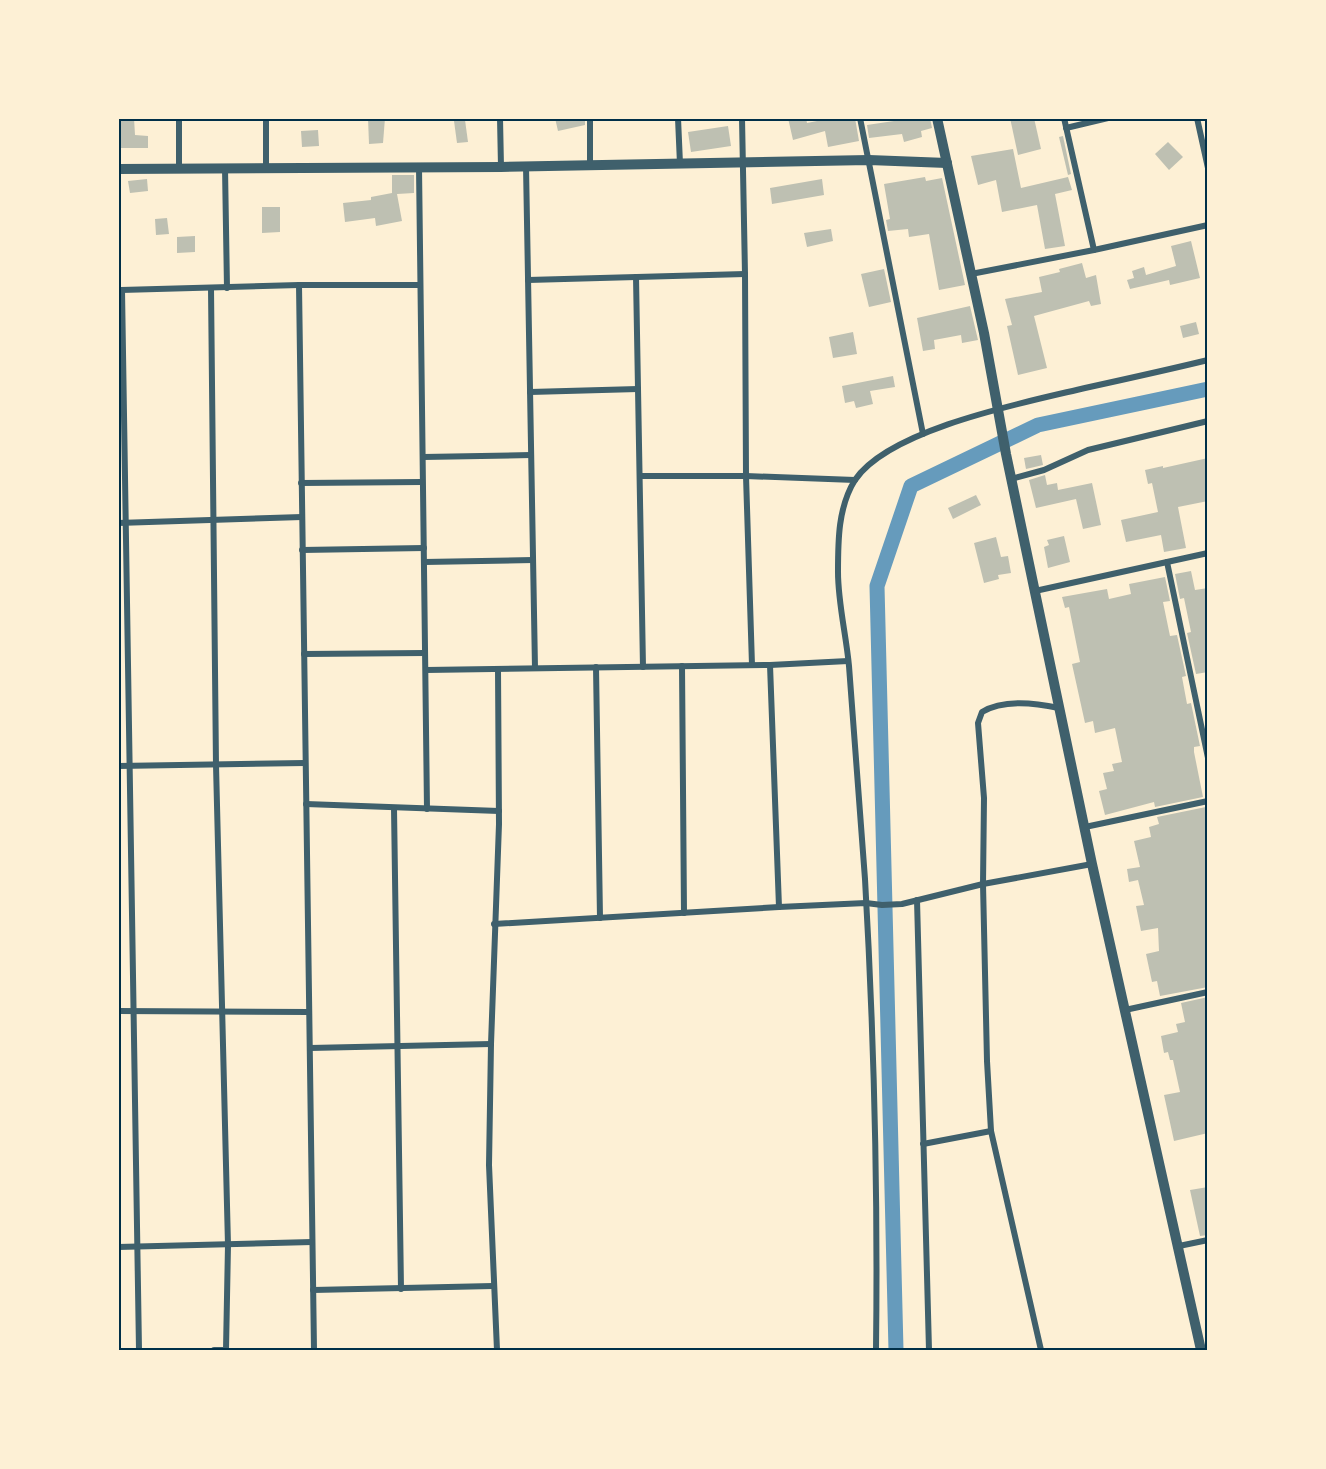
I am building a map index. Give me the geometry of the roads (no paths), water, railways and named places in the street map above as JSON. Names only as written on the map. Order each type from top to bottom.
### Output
[{"type":"street","points":[[178,118],[179,169]]},
{"type":"street","points":[[266,118],[266,169]]},
{"type":"street","points":[[500,118],[501,167]]},
{"type":"street","points":[[590,118],[590,166]]},
{"type":"street","points":[[678,118],[680,164]]},
{"type":"street","points":[[742,118],[746,476],[752,665]]},
{"type":"street","points":[[860,118],[923,434]]},
{"type":"street","points":[[937,118],[1092,864],[1201,1350]]},
{"type":"street","points":[[1064,118],[1094,250]]},
{"type":"street","points":[[1066,128],[1108,118]]},
{"type":"street","points":[[1197,118],[1208,168]]},
{"type":"street","points":[[118,169],[590,166],[869,160],[947,163]]},
{"type":"street","points":[[526,166],[535,668]]},
{"type":"street","points":[[419,167],[428,809]]},
{"type":"street","points":[[225,168],[227,288]]},
{"type":"street","points":[[971,274],[1208,225]]},
{"type":"street","points":[[528,280],[745,274]]},
{"type":"street","points":[[636,277],[643,667]]},
{"type":"street","points":[[139,1350],[126,522],[120,290],[298,285],[420,285]]},
{"type":"street","points":[[298,285],[314,1350]]},
{"type":"street","points":[[212,288],[216,765],[228,1245],[226,1350],[214,1350]]},
{"type":"street","points":[[876,1350],[876,1133],[873,1019],[848,661],[838,576],[838,541],[843,507],[855,480],[870,464],[883,454],[923,434],[997,408],[1208,360]]},
{"type":"street","points":[[530,392],[638,389]]},
{"type":"street","points":[[1011,480],[1044,470],[1088,450],[1208,421]]},
{"type":"street","points":[[423,457],[531,454]]},
{"type":"street","points":[[639,476],[746,476],[855,480]]},
{"type":"street","points":[[302,483],[422,482]]},
{"type":"street","points":[[118,523],[302,517]]},
{"type":"street","points":[[302,550],[424,548]]},
{"type":"street","points":[[1035,591],[1208,553]]},
{"type":"street","points":[[424,562],[533,560]]},
{"type":"street","points":[[1167,562],[1208,758]]},
{"type":"street","points":[[304,654],[426,653]]},
{"type":"street","points":[[426,670],[770,665],[848,661]]},
{"type":"street","points":[[770,665],[779,907]]},
{"type":"street","points":[[682,666],[684,913]]},
{"type":"street","points":[[596,667],[600,918]]},
{"type":"street","points":[[497,1350],[489,1165],[494,924],[499,811],[498,669]]},
{"type":"street","points":[[1041,1350],[991,1131],[983,884],[984,798],[979,717],[987,709],[1005,705],[1031,704],[1060,708]]},
{"type":"street","points":[[118,766],[305,763]]},
{"type":"street","points":[[1085,827],[1208,801]]},
{"type":"street","points":[[306,804],[499,811]]},
{"type":"street","points":[[394,808],[401,1289]]},
{"type":"street","points":[[494,924],[779,907],[866,903],[902,904],[983,884],[1092,864]]},
{"type":"street","points":[[917,900],[930,1350]]},
{"type":"street","points":[[1125,1010],[1208,992]]},
{"type":"street","points":[[118,1011],[309,1012]]},
{"type":"street","points":[[310,1048],[491,1044]]},
{"type":"street","points":[[923,1144],[991,1131]]},
{"type":"street","points":[[1179,1246],[1208,1240]]},
{"type":"street","points":[[118,1247],[312,1242]]},
{"type":"street","points":[[313,1290],[493,1286]]},
{"type":"waterway","points":[[896,1350],[877,586],[911,486],[1038,425],[1208,389]]}]
